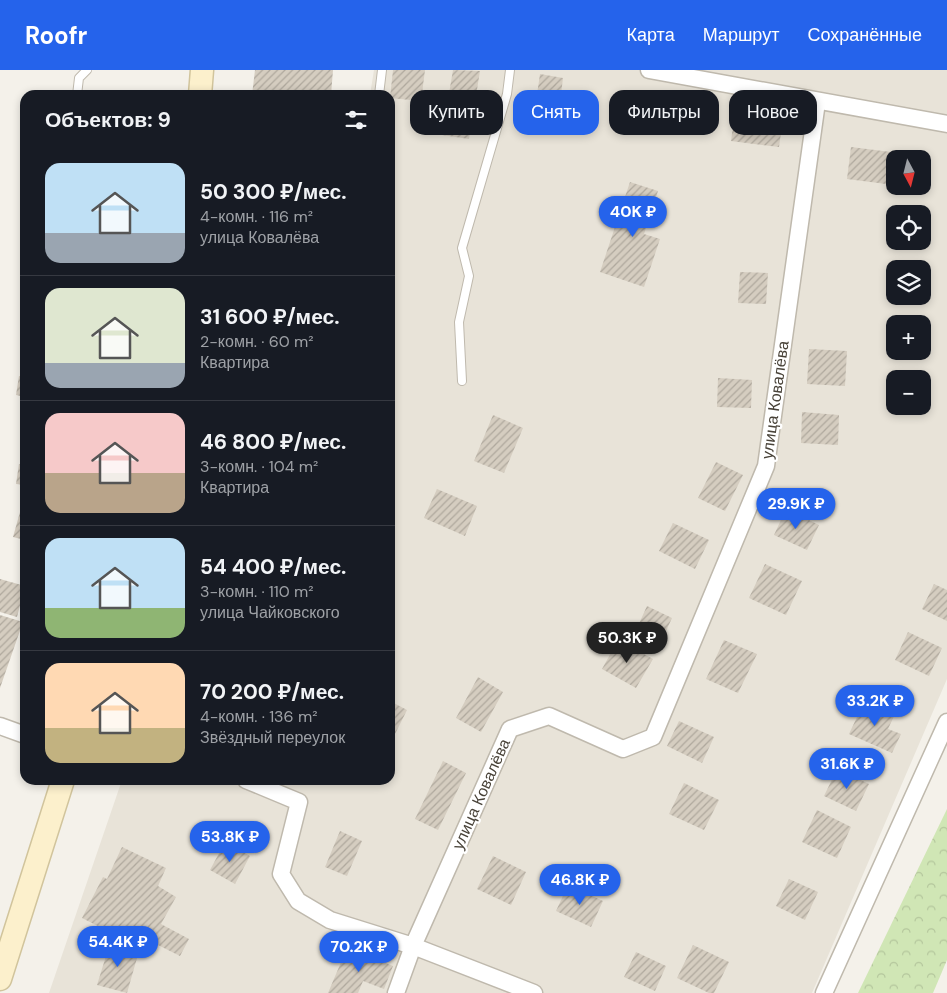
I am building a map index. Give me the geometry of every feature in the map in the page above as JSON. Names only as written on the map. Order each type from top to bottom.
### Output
[{"type":"main road","points":[[200,90],[202,70]]},
{"type":"main road","points":[[0,979],[61,785]]},
{"type":"street","points":[[650,70],[947,124]]},
{"type":"street","name":"улица Ковалёва","points":[[396,993],[413,946],[510,730],[549,716],[623,749],[653,737],[766,466],[818,102]]},
{"type":"street","points":[[824,993],[947,722]]},
{"type":"street","points":[[0,726],[20,733]]},
{"type":"street","points":[[258,785],[299,802],[281,874],[298,902],[330,920],[413,946],[534,993]]},
{"type":"lane","points":[[78,90],[79,78],[87,70]]},
{"type":"lane","points":[[379,90],[382,70]]},
{"type":"lane","points":[[462,381],[459,322],[469,276],[462,248],[507,94],[510,70]]},
{"type":"shaded area","points":[[374,70],[947,70],[947,679],[812,993],[49,993],[120,785],[395,785],[395,90],[371,90]]},
{"type":"green space","points":[[947,809],[947,960],[933,993],[858,993]]},
{"type":"building","points":[[255,70],[333,70],[331,90],[253,90]]},
{"type":"building","points":[[393,70],[425,70],[422,90],[410,90],[410,100],[395,98],[395,90],[391,90]]},
{"type":"building","points":[[453,70],[480,71],[477,90],[450,90]]},
{"type":"building","points":[[540,74],[563,78],[562,90],[538,90]]},
{"type":"building","points":[[442,135],[470,135],[469,139]]},
{"type":"building","points":[[732,135],[781,135],[779,147],[731,141]]},
{"type":"building","points":[[851,147],[886,151],[886,184],[847,179]]},
{"type":"building","points":[[630,182],[658,191],[644,234],[660,239],[644,287],[600,272]]},
{"type":"building","points":[[740,272],[768,273],[766,304],[738,303]]},
{"type":"building","points":[[809,349],[847,351],[845,386],[807,384]]},
{"type":"building","points":[[19,376],[20,376],[20,396],[16,395]]},
{"type":"building","points":[[718,378],[752,380],[751,408],[717,407]]},
{"type":"building","points":[[802,412],[839,415],[838,445],[801,443]]},
{"type":"building","points":[[493,415],[523,428],[504,473],[474,461]]},
{"type":"building","points":[[716,462],[743,475],[725,511],[698,498]]},
{"type":"building","points":[[19,464],[20,464],[20,484],[16,484]]},
{"type":"building","points":[[437,489],[477,506],[465,536],[424,518]]},
{"type":"building","points":[[786,509],[819,525],[807,550],[774,535]]},
{"type":"building","points":[[20,512],[20,539],[13,537]]},
{"type":"building","points":[[673,523],[709,540],[695,569],[659,551]]},
{"type":"building","points":[[765,564],[802,581],[786,615],[749,598]]},
{"type":"building","points":[[0,579],[20,585],[20,605],[17,617],[0,612]]},
{"type":"building","points":[[934,584],[947,590],[947,621],[922,609]]},
{"type":"building","points":[[647,606],[672,618],[662,640],[637,628]]},
{"type":"building","points":[[0,615],[20,621],[20,631],[0,688]]},
{"type":"building","points":[[908,632],[942,648],[929,676],[895,660]]},
{"type":"building","points":[[618,640],[653,659],[636,688],[602,669]]},
{"type":"building","points":[[724,640],[757,654],[738,693],[706,679]]},
{"type":"building","points":[[478,677],[503,692],[481,732],[456,718]]},
{"type":"building","points":[[865,700],[895,714],[888,729],[901,734],[892,753],[849,734]]},
{"type":"building","points":[[395,704],[407,710],[395,734]]},
{"type":"building","points":[[679,721],[714,737],[702,763],[667,746]]},
{"type":"building","points":[[443,761],[466,773],[438,830],[415,819]]},
{"type":"building","points":[[837,769],[869,784],[856,811],[824,796]]},
{"type":"building","points":[[684,783],[719,800],[704,830],[669,814]]},
{"type":"building","points":[[817,810],[851,827],[837,858],[802,842]]},
{"type":"building","points":[[340,831],[362,841],[347,876],[325,867]]},
{"type":"building","points":[[225,842],[250,856],[235,884],[210,870]]},
{"type":"building","points":[[122,847],[166,868],[158,886],[176,897],[161,924],[189,939],[180,956],[152,942],[147,951],[82,918],[103,877],[107,879]]},
{"type":"building","points":[[493,856],[526,872],[511,905],[477,889]]},
{"type":"building","points":[[789,879],[818,892],[805,920],[776,906]]},
{"type":"building","points":[[568,885],[603,901],[591,927],[556,911]]},
{"type":"building","points":[[110,943],[139,951],[127,993],[97,985]]},
{"type":"building","points":[[693,945],[729,962],[714,993],[709,993],[677,978]]},
{"type":"building","points":[[347,948],[393,966],[384,989],[363,981],[358,993],[328,993]]},
{"type":"building","points":[[636,952],[666,966],[655,991],[624,977]]}]
